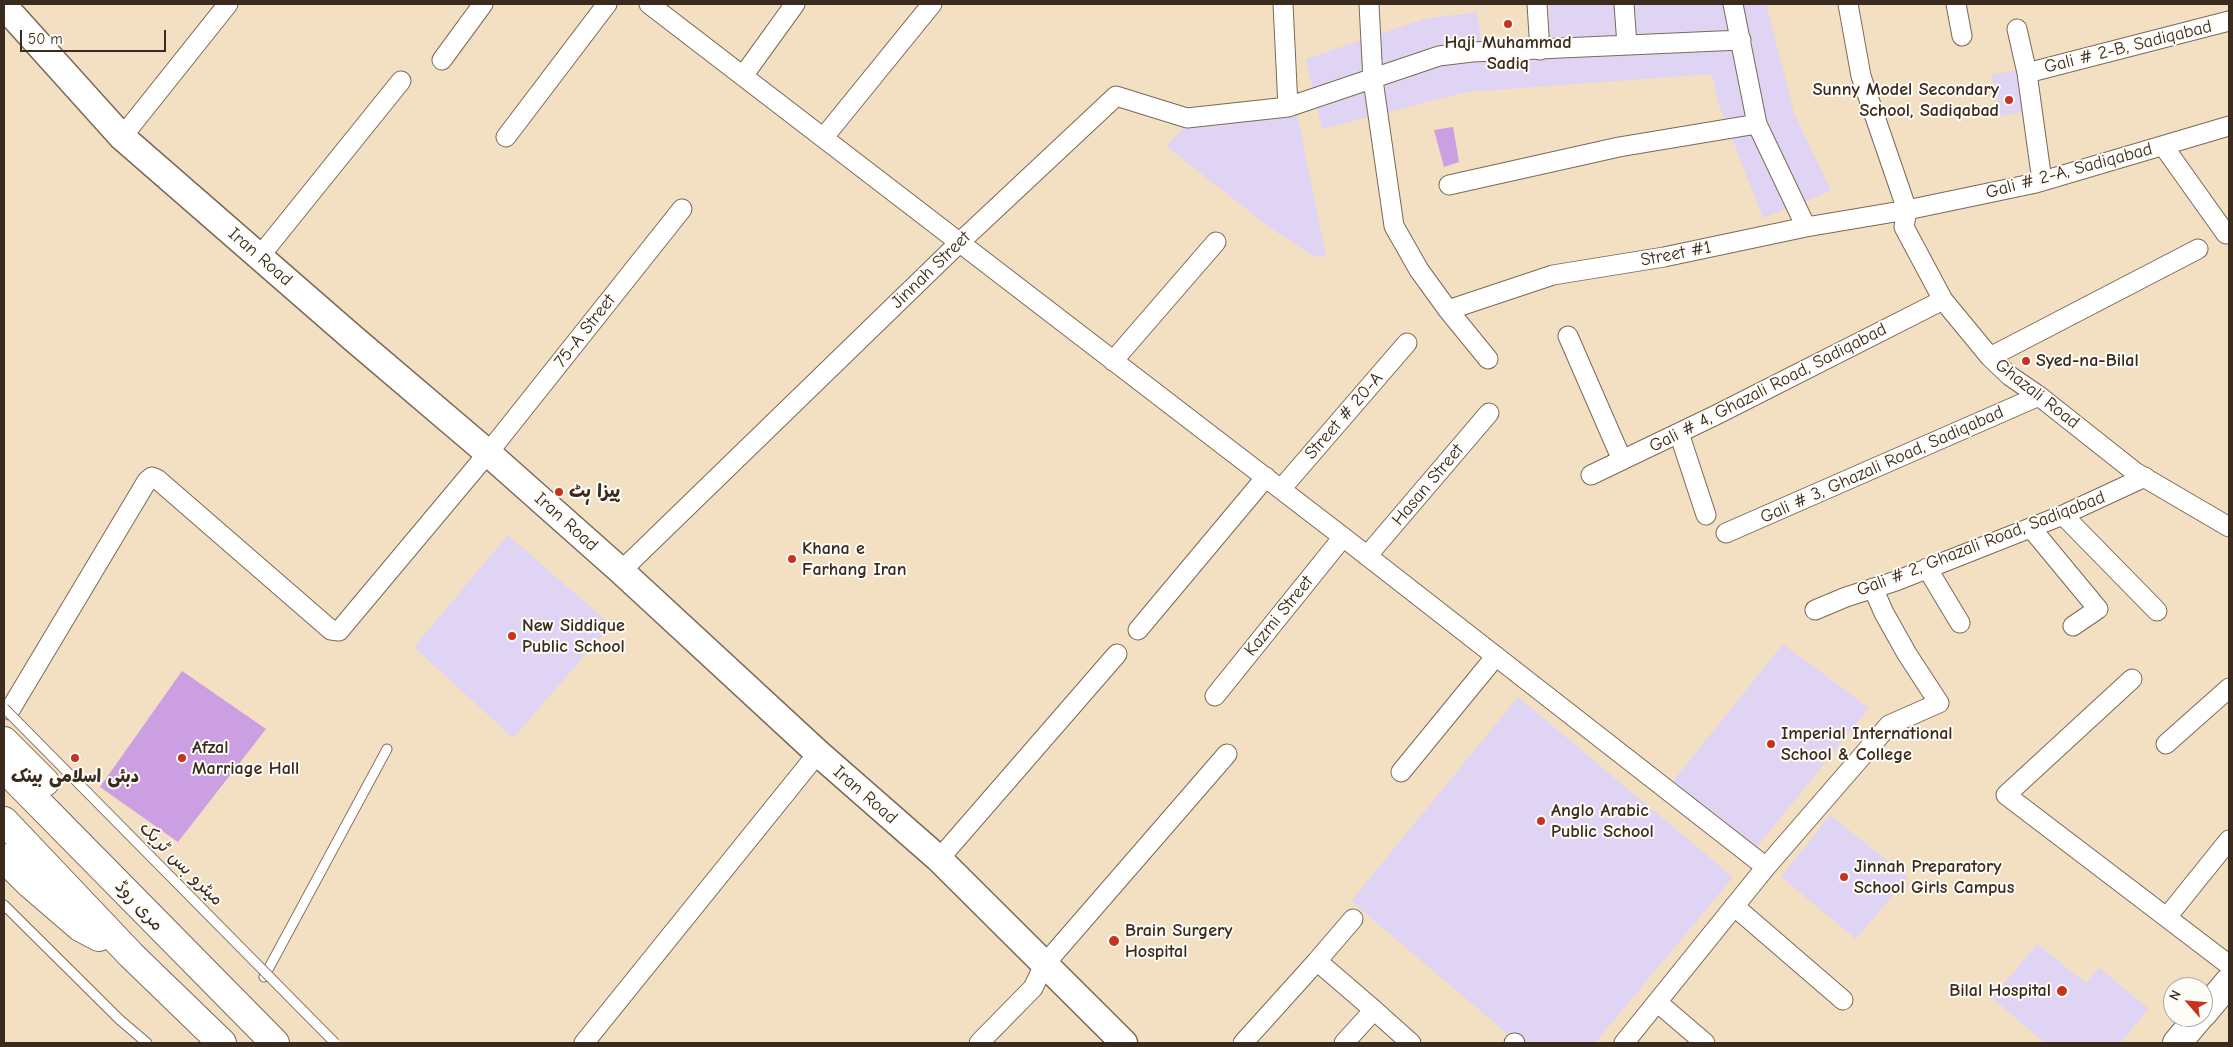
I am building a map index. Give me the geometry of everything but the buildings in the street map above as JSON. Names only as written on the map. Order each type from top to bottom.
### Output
[{"type":"main road","name":"Iran Road","points":[[4,6],[122,137],[488,453],[621,571],[818,753],[939,860],[1124,1043]]},
{"type":"main road","points":[[4,741],[142,882],[162,931]]},
{"type":"main road","name":"مری روڈ","points":[[4,768],[90,854],[162,931],[275,1043]]},
{"type":"main road","points":[[4,821],[131,955],[222,1043]]},
{"type":"main road","points":[[4,858],[30,884],[80,927],[131,955]]},
{"type":"main road","points":[[2213,1001],[2229,982]]},
{"type":"main road","points":[[2177,1043],[2191,1027]]},
{"type":"street","points":[[122,137],[228,4]]},
{"type":"street","points":[[442,60],[483,4]]},
{"type":"street","points":[[506,137],[607,4]]},
{"type":"street","points":[[743,76],[795,4]]},
{"type":"street","points":[[824,137],[932,4]]},
{"type":"street","points":[[1283,4],[1288,107],[1373,80],[1439,56],[1472,52],[1741,40]]},
{"type":"street","points":[[1369,4],[1373,80],[1394,226],[1419,270],[1448,310],[1488,359]]},
{"type":"street","points":[[1537,4],[1540,50]]},
{"type":"street","points":[[1624,4],[1627,45]]},
{"type":"street","points":[[1733,4],[1757,124],[1806,227]]},
{"type":"street","name":"Ghazali Road","points":[[1848,4],[1861,76],[1907,210],[1904,227],[1943,300],[1990,357],[2010,376],[2145,477],[2229,527]]},
{"type":"street","points":[[1956,4],[1962,36]]},
{"type":"street","points":[[661,8],[743,76],[1266,477],[1766,867]]},
{"type":"street","name":"Gali # 2-B, Sadiqabad","points":[[2027,73],[2229,21]]},
{"type":"street","name":"Gali # 2-B, Sadiqabad","points":[[2016,29],[2027,73],[2042,181]]},
{"type":"street","points":[[260,256],[401,80]]},
{"type":"street","name":"Jinnah Street","points":[[621,571],[959,243],[1116,96],[1187,118],[1288,107]]},
{"type":"street","points":[[1450,185],[1619,147],[1757,124]]},
{"type":"street","name":"Gali # 2-A, Sadiqabad","points":[[1907,210],[2042,181],[2229,126]]},
{"type":"street","points":[[2164,146],[2226,234]]},
{"type":"street","name":"75-A Street","points":[[7,709],[146,481],[152,477],[157,479],[335,632],[339,631],[488,453],[682,208]]},
{"type":"street","name":"Street #1","points":[[1448,310],[1553,275],[1664,256],[1806,227],[1907,210]]},
{"type":"street","points":[[1113,361],[1216,242]]},
{"type":"street","points":[[1990,357],[2198,249]]},
{"type":"street","name":"Gali # 4, Ghazali Road, Sadiqabad","points":[[1591,474],[1680,433],[1943,300]]},
{"type":"street","points":[[1568,336],[1622,460]]},
{"type":"street","name":"Street # 20-A","points":[[1280,489],[1407,343]]},
{"type":"street","name":"Gali # 3, Ghazali Road, Sadiqabad","points":[[1726,533],[2039,396]]},
{"type":"street","name":"Hasan Street","points":[[1367,556],[1489,413]]},
{"type":"street","points":[[1680,433],[1706,515]]},
{"type":"street","points":[[1138,630],[1266,477]]},
{"type":"street","name":"Gali # 2, Ghazali Road, Sadiqabad","points":[[1815,610],[2031,528],[2145,477]]},
{"type":"street","points":[[2063,515],[2157,611]]},
{"type":"street","points":[[2031,528],[2098,609],[2073,626]]},
{"type":"street","name":"Kazmi Street","points":[[1215,696],[1343,537]]},
{"type":"street","points":[[1927,568],[1960,623]]},
{"type":"street","points":[[1624,1043],[1766,867],[1889,725],[1939,703],[1906,654],[1873,588]]},
{"type":"street","points":[[939,860],[1117,654]]},
{"type":"street","points":[[1401,772],[1496,656]]},
{"type":"street","points":[[2132,679],[2006,795],[2229,965]]},
{"type":"street","points":[[2166,744],[2229,688]]},
{"type":"street","points":[[584,1043],[818,753]]},
{"type":"street","points":[[979,1043],[1033,988],[1044,965],[1227,754]]},
{"type":"street","points":[[2167,917],[2229,840]]},
{"type":"street","points":[[1734,906],[1843,1000]]},
{"type":"street","points":[[1243,1043],[1318,962],[1353,919]]},
{"type":"street","points":[[1318,962],[1411,1043]]},
{"type":"street","points":[[1657,1002],[1705,1043]]},
{"type":"street","points":[[1344,1043],[1374,1010]]},
{"type":"lane","name":"میٹرو بس ٹریک","points":[[7,709],[335,1043]]},
{"type":"lane","points":[[264,977],[387,748]]},
{"type":"lane","points":[[4,905],[120,1020],[146,1043]]},
{"type":"shaded area","points":[[1549,4],[1766,4],[1794,113],[1831,191],[1763,218],[1719,105],[1712,74],[1466,92],[1322,129],[1306,59],[1424,19],[1477,12],[1484,62],[1550,57]]},
{"type":"shaded area","points":[[2021,69],[2027,111],[2001,116],[1991,75]]},
{"type":"shaded area","points":[[1297,114],[1326,256],[1315,257],[1270,228],[1166,146],[1186,125]]},
{"type":"shaded area","name":"New Siddique Public School","points":[[508,535],[611,625],[513,738],[414,647]]},
{"type":"shaded area","name":"Imperial International School & College","points":[[1783,644],[1869,708],[1757,847],[1673,781]]},
{"type":"shaded area","name":"Anglo Arabic Public School","points":[[1518,697],[1733,877],[1595,1043],[1518,1043],[1351,901]]},
{"type":"shaded area","name":"Jinnah Preparatory School Girls Campus","points":[[1830,815],[1908,877],[1856,939],[1781,877]]},
{"type":"shaded area","name":"Bilal Hospital","points":[[2037,944],[2086,983],[2099,968],[2149,1009],[2120,1043],[2045,1043],[1992,998]]},
{"type":"place","name":"Haji Muhammad Sadiq","points":[[1508,24]]},
{"type":"place","name":"Sunny Model Secondary School, Sadiqabad","points":[[2009,100]]},
{"type":"place","name":"Syed-na-Bilal","points":[[2026,361]]},
{"type":"place","name":"پیزا ہٹ","points":[[559,492]]},
{"type":"place","name":"Khana e Farhang Iran","points":[[792,559]]},
{"type":"place","name":"New Siddique Public School","points":[[512,636]]},
{"type":"place","name":"Imperial International School & College","points":[[1771,744]]},
{"type":"place","name":"دبئی اسلامی بینک","points":[[75,758]]},
{"type":"place","name":"Afzal Marriage Hall","points":[[182,758]]},
{"type":"place","name":"Anglo Arabic Public School","points":[[1541,821]]},
{"type":"place","name":"Jinnah Preparatory School Girls Campus","points":[[1844,877]]},
{"type":"place","name":"Brain Surgery Hospital","points":[[1114,941]]},
{"type":"place","name":"Bilal Hospital","points":[[2062,991]]}]
